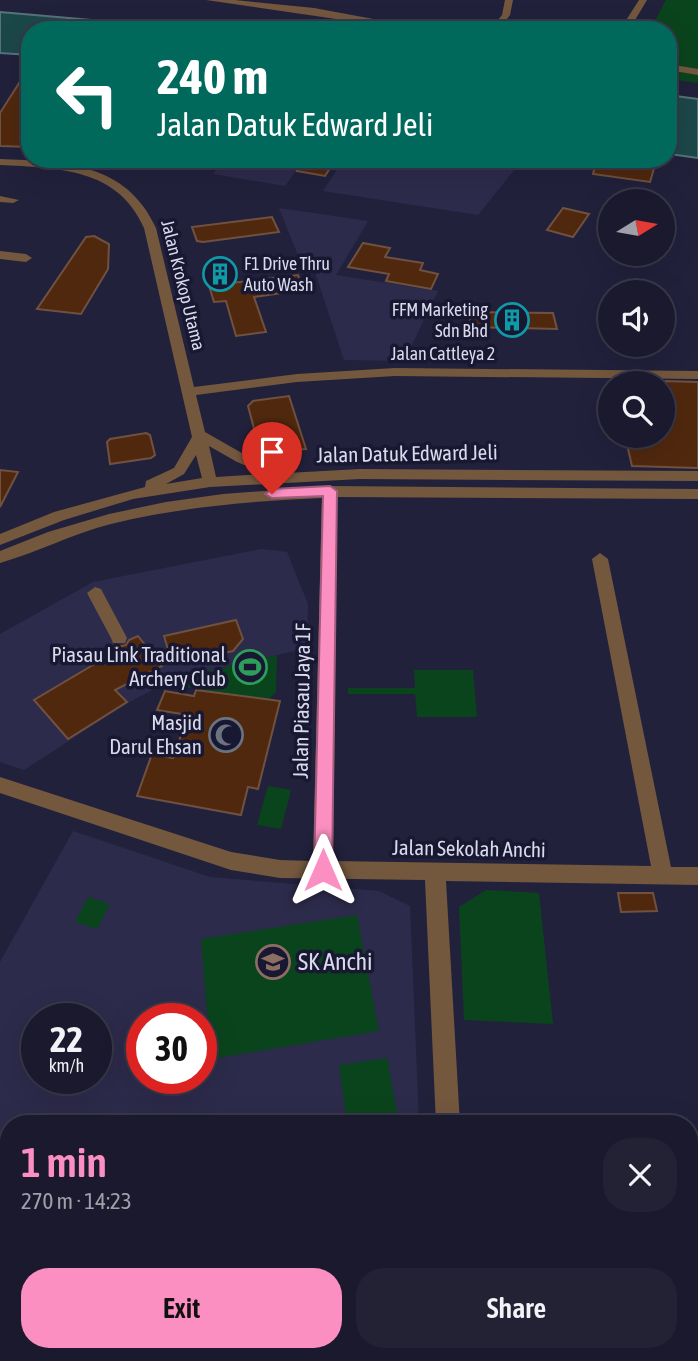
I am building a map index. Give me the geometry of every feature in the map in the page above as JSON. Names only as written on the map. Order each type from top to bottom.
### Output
[{"type":"street","points":[[210,0],[287,4],[380,21]]},
{"type":"street","points":[[501,21],[506,15],[509,0]]},
{"type":"street","points":[[629,21],[642,1],[630,0]]},
{"type":"street","points":[[677,68],[698,72]]},
{"type":"street","name":"Jalan Krokop Utama","points":[[0,162],[21,164]]},
{"type":"street","name":"Jalan Krokop Utama","points":[[66,168],[115,185],[141,205],[147,217],[201,435],[210,482]]},
{"type":"street","points":[[0,199],[13,200]]},
{"type":"street","points":[[0,255],[26,258]]},
{"type":"street","name":"Jalan Cattleya 2","points":[[190,392],[297,379],[395,372],[698,375]]},
{"type":"street","points":[[132,494],[179,471],[201,435],[251,463],[287,476]]},
{"type":"street","name":"Jalan Datuk Edward Jeli","points":[[0,540],[59,516],[132,494],[210,482],[287,476],[467,473],[698,476]]},
{"type":"street","points":[[188,504],[210,482],[249,496]]},
{"type":"street","name":"Jalan Datuk Edward Jeli","points":[[0,557],[81,527],[142,512],[249,496],[330,491],[698,494]]},
{"type":"street","name":"Jalan Piasau Jaya 1F","points":[[323,870],[330,491]]},
{"type":"street","points":[[600,559],[663,875]]},
{"type":"street","points":[[95,593],[119,638]]},
{"type":"street","name":"Jalan Sekolah Anchi","points":[[2,790],[231,861],[280,869],[698,876]]},
{"type":"street","points":[[435,872],[448,1115]]},
{"type":"shaded area","points":[[0,12],[103,21],[21,21],[21,54],[0,53]]},
{"type":"shaded area","points":[[677,96],[698,99],[698,158],[677,155]]},
{"type":"shaded area","points":[[217,168],[298,168],[285,186],[213,174]]},
{"type":"shaded area","points":[[338,168],[516,168],[478,215],[323,191]]},
{"type":"shaded area","points":[[279,208],[368,221],[336,275],[438,291],[404,361],[344,360],[315,272],[304,270]]},
{"type":"shaded area","points":[[261,549],[287,552],[308,604],[307,648],[171,680],[126,704],[24,770],[0,762],[0,634],[93,582]]},
{"type":"shaded area","name":"SK Anchi","points":[[73,831],[210,877],[379,891],[410,906],[419,1115],[0,1115],[0,962]]},
{"type":"green space","points":[[666,0],[698,0],[698,83],[677,80],[677,21],[655,21]]},
{"type":"green space","name":"Piasau Link Traditional Archery Club","points":[[277,655],[276,692],[269,699],[170,685],[171,680]]},
{"type":"green space","points":[[414,670],[473,670],[477,717],[417,717],[415,694],[348,694],[348,688],[415,688]]},
{"type":"green space","points":[[268,786],[291,790],[281,829],[257,825]]},
{"type":"green space","points":[[486,890],[539,893],[553,1024],[464,1020],[459,907]]},
{"type":"green space","points":[[88,897],[110,904],[97,929],[75,922]]},
{"type":"green space","points":[[357,915],[379,1031],[217,1058],[217,1003],[206,1003],[201,939]]},
{"type":"green space","points":[[387,1058],[398,1115],[346,1115],[339,1065]]},
{"type":"building","points":[[21,80],[21,147],[0,146],[0,113]]},
{"type":"building","points":[[299,168],[330,168],[325,176],[297,171]]},
{"type":"building","points":[[595,168],[654,168],[650,182],[593,174]]},
{"type":"building","points":[[563,208],[589,214],[573,237],[547,230]]},
{"type":"building","points":[[272,217],[279,232],[203,242],[197,241],[192,227]]},
{"type":"building","points":[[94,236],[109,244],[108,269],[81,314],[37,309],[86,237]]},
{"type":"building","points":[[363,243],[390,248],[385,257],[423,263],[420,270],[438,274],[431,289],[386,281],[389,274],[348,267]]},
{"type":"building","points":[[226,266],[232,283],[298,275],[304,290],[254,297],[266,332],[236,336],[226,301],[214,302],[209,286],[214,285],[209,269]]},
{"type":"building","name":"FFM Marketing Sdn Bhd","points":[[470,312],[553,313],[557,329],[470,327]]},
{"type":"building","points":[[675,381],[698,382],[698,468],[632,466],[628,448],[675,448]]},
{"type":"building","points":[[289,396],[306,449],[269,451],[259,447],[248,406],[253,401]]},
{"type":"building","points":[[146,433],[150,435],[155,455],[151,458],[110,464],[107,442],[110,439]]},
{"type":"building","points":[[0,470],[18,472],[0,507]]},
{"type":"building","points":[[236,620],[243,639],[233,651],[187,661],[170,656],[164,636]]},
{"type":"building","points":[[138,636],[162,666],[115,690],[127,702],[68,739],[34,700],[113,653],[110,649],[126,645],[129,640]]},
{"type":"building","name":"Masjid Darul Ehsan","points":[[196,690],[280,701],[258,789],[248,787],[241,815],[137,796],[152,754],[173,758],[188,715],[157,710],[165,691],[194,696]]},
{"type":"building","points":[[618,893],[653,893],[657,911],[621,912]]},
{"type":"place","name":"F1 Drive Thru Auto Wash","points":[[220,274]]},
{"type":"place","name":"FFM Marketing Sdn Bhd","points":[[512,320]]},
{"type":"place","name":"Piasau Link Traditional Archery Club","points":[[250,667]]},
{"type":"place","name":"Masjid Darul Ehsan","points":[[226,735]]},
{"type":"place","name":"SK Anchi","points":[[273,962]]},
{"type":"route","points":[[272,494],[330,491],[323,870]]}]
